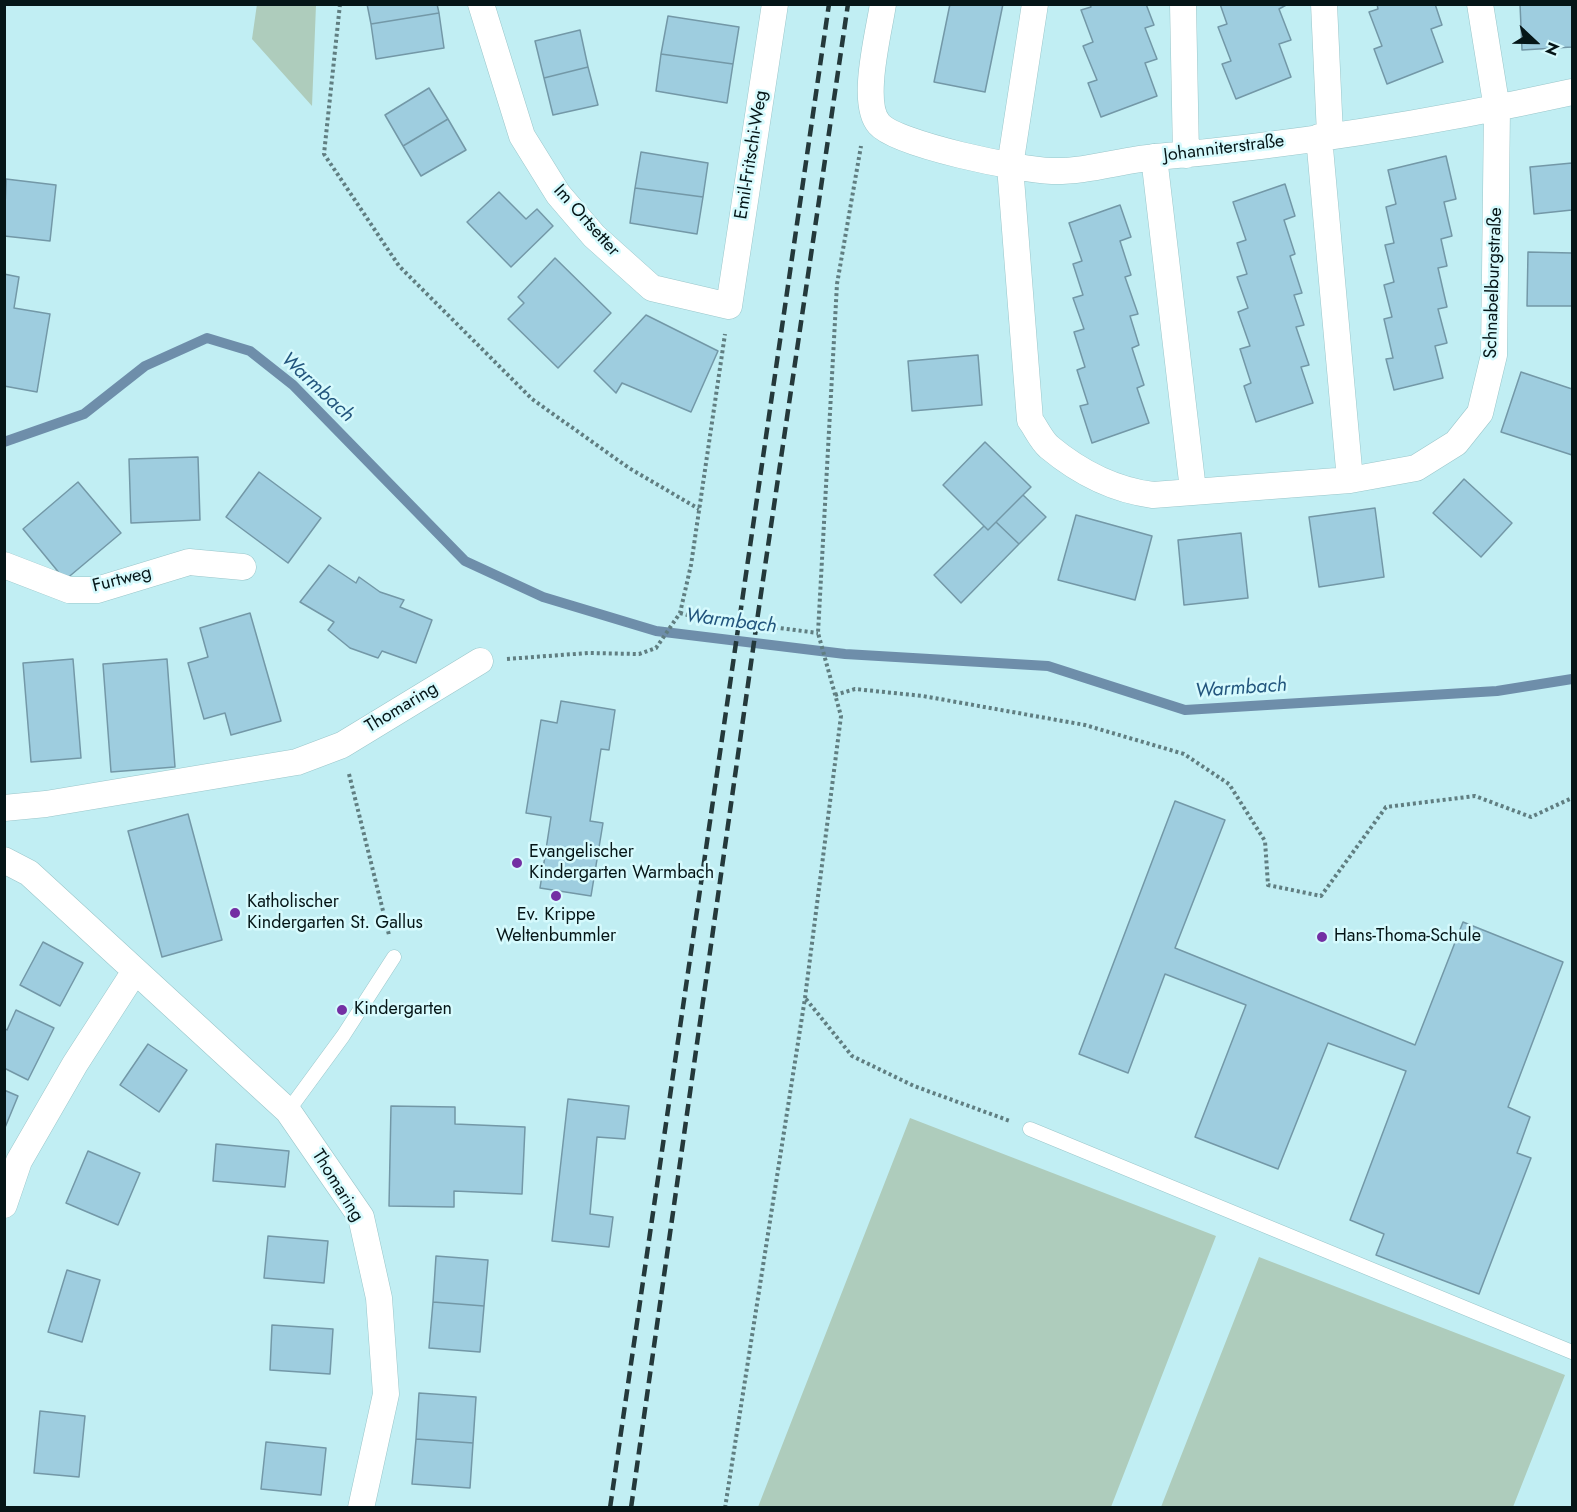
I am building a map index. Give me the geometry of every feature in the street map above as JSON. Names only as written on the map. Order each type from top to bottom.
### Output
[{"type":"street","name":"Im Ortsetter","points":[[481,4],[522,136],[558,194],[594,236],[652,288],[729,306]]},
{"type":"street","name":"Emil-Fritschi-Weg","points":[[729,306],[775,4]]},
{"type":"street","points":[[880,125],[872,114],[871,89],[883,4]]},
{"type":"street","name":"Schnabelburgstraße","points":[[1035,4],[1010,166],[1030,420],[1047,446],[1107,485],[1153,495],[1193,490],[1350,480],[1416,468],[1456,442],[1480,413],[1494,355],[1497,109],[1480,4]]},
{"type":"street","points":[[1183,4],[1186,155]]},
{"type":"street","points":[[1324,4],[1325,136],[1350,480]]},
{"type":"street","name":"Johanniterstraße","points":[[880,125],[900,138],[1010,166],[1054,171],[1325,136],[1497,109],[1572,92]]},
{"type":"street","points":[[1154,157],[1193,490]]},
{"type":"street","name":"Furtweg","points":[[4,565],[69,590],[97,590],[189,562],[243,567]]},
{"type":"street","name":"Thomaring","points":[[4,808],[46,804],[297,762],[342,745],[480,661]]},
{"type":"street","name":"Thomaring","points":[[4,861],[29,873],[288,1111],[361,1216],[379,1298],[386,1395],[361,1508]]},
{"type":"street","points":[[4,1205],[19,1161],[75,1064],[135,971]]},
{"type":"lane","points":[[288,1111],[394,957]]},
{"type":"lane","points":[[1030,1129],[1572,1352]]},
{"type":"path","points":[[340,4],[324,154],[399,266],[532,399],[629,468],[699,508]]},
{"type":"path","points":[[725,1508],[805,998],[842,716],[825,666],[818,633],[837,284],[861,146],[880,125]]},
{"type":"path","points":[[480,661],[588,652],[639,654],[656,648],[680,613],[691,565],[729,306]]},
{"type":"path","points":[[680,613],[694,617],[818,633]]},
{"type":"path","points":[[836,695],[855,689],[923,696],[1085,725],[1184,754],[1229,784],[1265,841],[1268,885],[1321,896],[1386,807],[1475,796],[1531,817],[1572,798]]},
{"type":"path","points":[[342,745],[394,957]]},
{"type":"path","points":[[805,998],[852,1056],[914,1086],[1030,1129]]},
{"type":"green space","points":[[257,4],[316,5],[312,106],[252,39]]},
{"type":"green space","points":[[910,1118],[1216,1236],[1111,1507],[758,1507]]},
{"type":"green space","points":[[1259,1257],[1565,1375],[1513,1507],[1161,1507]]},
{"type":"building","points":[[367,4],[437,4],[439,13],[371,24]]},
{"type":"building","points":[[950,4],[1003,4],[985,92],[934,82]]},
{"type":"building","points":[[1090,4],[1146,4],[1154,25],[1145,28],[1157,59],[1145,63],[1157,96],[1101,117],[1088,83],[1097,80],[1083,46],[1093,42],[1081,10],[1091,7]]},
{"type":"building","points":[[1220,4],[1288,4],[1279,9],[1291,40],[1279,44],[1291,77],[1236,99],[1222,64],[1231,61],[1218,27],[1227,24]]},
{"type":"building","points":[[1377,4],[1435,4],[1442,25],[1431,29],[1443,62],[1387,84],[1374,49],[1382,46],[1369,12],[1378,9]]},
{"type":"building","points":[[1520,4],[1572,4],[1572,47],[1522,50]]},
{"type":"building","points":[[439,13],[444,48],[376,59],[371,24]]},
{"type":"building","points":[[668,16],[739,27],[733,64],[661,54]]},
{"type":"building","points":[[580,30],[588,67],[544,78],[535,41]]},
{"type":"building","points":[[661,54],[733,64],[727,103],[656,91]]},
{"type":"building","points":[[588,67],[598,105],[553,115],[544,78]]},
{"type":"building","points":[[429,88],[448,119],[403,146],[385,115]]},
{"type":"building","points":[[448,119],[466,150],[421,176],[403,146]]},
{"type":"building","points":[[641,152],[708,163],[703,197],[635,188]]},
{"type":"building","points":[[1446,156],[1456,199],[1444,202],[1452,236],[1441,239],[1447,266],[1438,268],[1447,307],[1438,309],[1447,343],[1435,346],[1443,378],[1394,390],[1386,359],[1393,358],[1384,319],[1392,317],[1384,285],[1394,282],[1385,245],[1394,243],[1386,207],[1396,204],[1388,170]]},
{"type":"building","points":[[1572,163],[1572,210],[1534,214],[1530,167]]},
{"type":"building","points":[[6,179],[56,185],[50,241],[4,236]]},
{"type":"building","points":[[1285,184],[1295,216],[1284,220],[1295,254],[1290,256],[1302,293],[1294,295],[1304,325],[1296,327],[1309,365],[1301,367],[1313,403],[1256,422],[1244,386],[1251,383],[1240,349],[1250,346],[1238,312],[1248,308],[1237,277],[1247,274],[1237,243],[1246,240],[1233,202]]},
{"type":"building","points":[[635,188],[703,197],[697,234],[630,223]]},
{"type":"building","points":[[499,192],[526,219],[537,209],[553,226],[511,267],[467,222]]},
{"type":"building","points":[[1120,205],[1131,237],[1120,241],[1131,275],[1125,277],[1138,314],[1130,316],[1139,345],[1132,348],[1144,385],[1137,388],[1149,423],[1092,443],[1080,406],[1088,404],[1077,370],[1085,367],[1074,332],[1084,329],[1073,298],[1083,295],[1073,264],[1082,261],[1069,223]]},
{"type":"building","points":[[1528,252],[1572,253],[1572,306],[1527,306]]},
{"type":"building","points":[[555,258],[611,313],[558,368],[508,319],[524,303],[518,297]]},
{"type":"building","points":[[4,274],[19,277],[14,308],[50,314],[37,392],[4,386]]},
{"type":"building","points":[[646,315],[718,351],[691,412],[622,383],[616,393],[594,371]]},
{"type":"building","points":[[978,355],[982,405],[912,411],[908,361]]},
{"type":"building","points":[[1521,372],[1572,389],[1572,455],[1501,432]]},
{"type":"building","points":[[985,442],[1031,487],[988,530],[943,485]]},
{"type":"building","points":[[198,457],[200,520],[131,523],[129,459]]},
{"type":"building","points":[[259,472],[321,518],[288,563],[226,517]]},
{"type":"building","points":[[1464,479],[1512,523],[1481,557],[1433,513]]},
{"type":"building","points":[[78,482],[121,533],[65,580],[23,529]]},
{"type":"building","points":[[1023,495],[1046,517],[1019,544],[996,522]]},
{"type":"building","points":[[1375,508],[1384,577],[1319,587],[1309,517]]},
{"type":"building","points":[[1076,515],[1152,536],[1135,600],[1058,580]]},
{"type":"building","points":[[996,522],[1019,544],[961,603],[934,575],[984,526],[988,530]]},
{"type":"building","points":[[1241,533],[1248,598],[1184,605],[1178,540]]},
{"type":"building","points":[[329,565],[356,583],[359,577],[380,592],[404,600],[400,607],[432,620],[416,663],[382,651],[378,658],[350,648],[328,630],[334,622],[300,602]]},
{"type":"building","points":[[250,613],[281,721],[231,735],[225,713],[204,719],[188,663],[208,657],[200,628]]},
{"type":"building","points":[[73,659],[81,758],[31,762],[23,663]]},
{"type":"building","points":[[167,659],[175,767],[111,772],[103,664]]},
{"type":"building","points":[[561,701],[615,710],[609,750],[601,749],[590,821],[603,823],[591,896],[540,888],[551,817],[526,813],[541,720],[557,723]]},
{"type":"building","points":[[1175,801],[1225,820],[1175,948],[1415,1045],[1463,922],[1563,962],[1508,1107],[1530,1117],[1517,1153],[1531,1158],[1479,1294],[1376,1255],[1384,1234],[1350,1220],[1406,1071],[1328,1043],[1278,1169],[1195,1137],[1246,1005],[1165,974],[1128,1073],[1079,1054]]},
{"type":"building","points":[[188,814],[222,940],[162,957],[128,831]]},
{"type":"building","points":[[43,942],[83,963],[60,1006],[20,985]]},
{"type":"building","points":[[16,1010],[54,1028],[28,1080],[4,1068],[4,1028],[7,1030]]},
{"type":"building","points":[[148,1044],[187,1070],[159,1112],[120,1085]]},
{"type":"building","points":[[4,1090],[18,1096],[4,1130]]},
{"type":"building","points":[[568,1099],[629,1106],[625,1139],[597,1137],[590,1214],[613,1217],[609,1247],[552,1241]]},
{"type":"building","points":[[391,1106],[455,1107],[455,1124],[525,1127],[522,1194],[454,1191],[454,1207],[389,1206]]},
{"type":"building","points":[[216,1144],[289,1151],[285,1187],[213,1181]]},
{"type":"building","points":[[88,1151],[140,1173],[118,1225],[66,1203]]},
{"type":"building","points":[[268,1236],[328,1241],[324,1283],[264,1278]]},
{"type":"building","points":[[436,1256],[488,1260],[484,1306],[433,1302]]},
{"type":"building","points":[[67,1270],[100,1280],[82,1342],[48,1332]]},
{"type":"building","points":[[433,1302],[484,1306],[480,1352],[429,1348]]},
{"type":"building","points":[[272,1325],[333,1329],[330,1374],[270,1370]]},
{"type":"building","points":[[419,1393],[476,1397],[473,1443],[416,1439]]},
{"type":"building","points":[[40,1411],[85,1416],[79,1477],[34,1473]]},
{"type":"building","points":[[416,1439],[473,1443],[470,1488],[412,1484]]},
{"type":"building","points":[[266,1442],[326,1448],[321,1495],[261,1489]]},
{"type":"waterway","name":"Warmbach","points":[[4,442],[84,414],[145,366],[207,338],[250,351],[293,385],[465,561],[543,597],[656,631],[845,654],[1048,666],[1185,710],[1497,691],[1572,679]]},
{"type":"railway","points":[[610,1508],[829,4]]},
{"type":"railway","points":[[631,1508],[758,614],[848,4]]},
{"type":"place","name":"Evangelischer Kindergarten Warmbach","points":[[517,863]]},
{"type":"place","name":"Ev. Krippe Weltenbummler","points":[[556,896]]},
{"type":"place","name":"Katholischer Kindergarten St. Gallus","points":[[235,913]]},
{"type":"place","name":"Hans-Thoma-Schule","points":[[1322,937]]},
{"type":"place","name":"Kindergarten","points":[[342,1010]]}]
